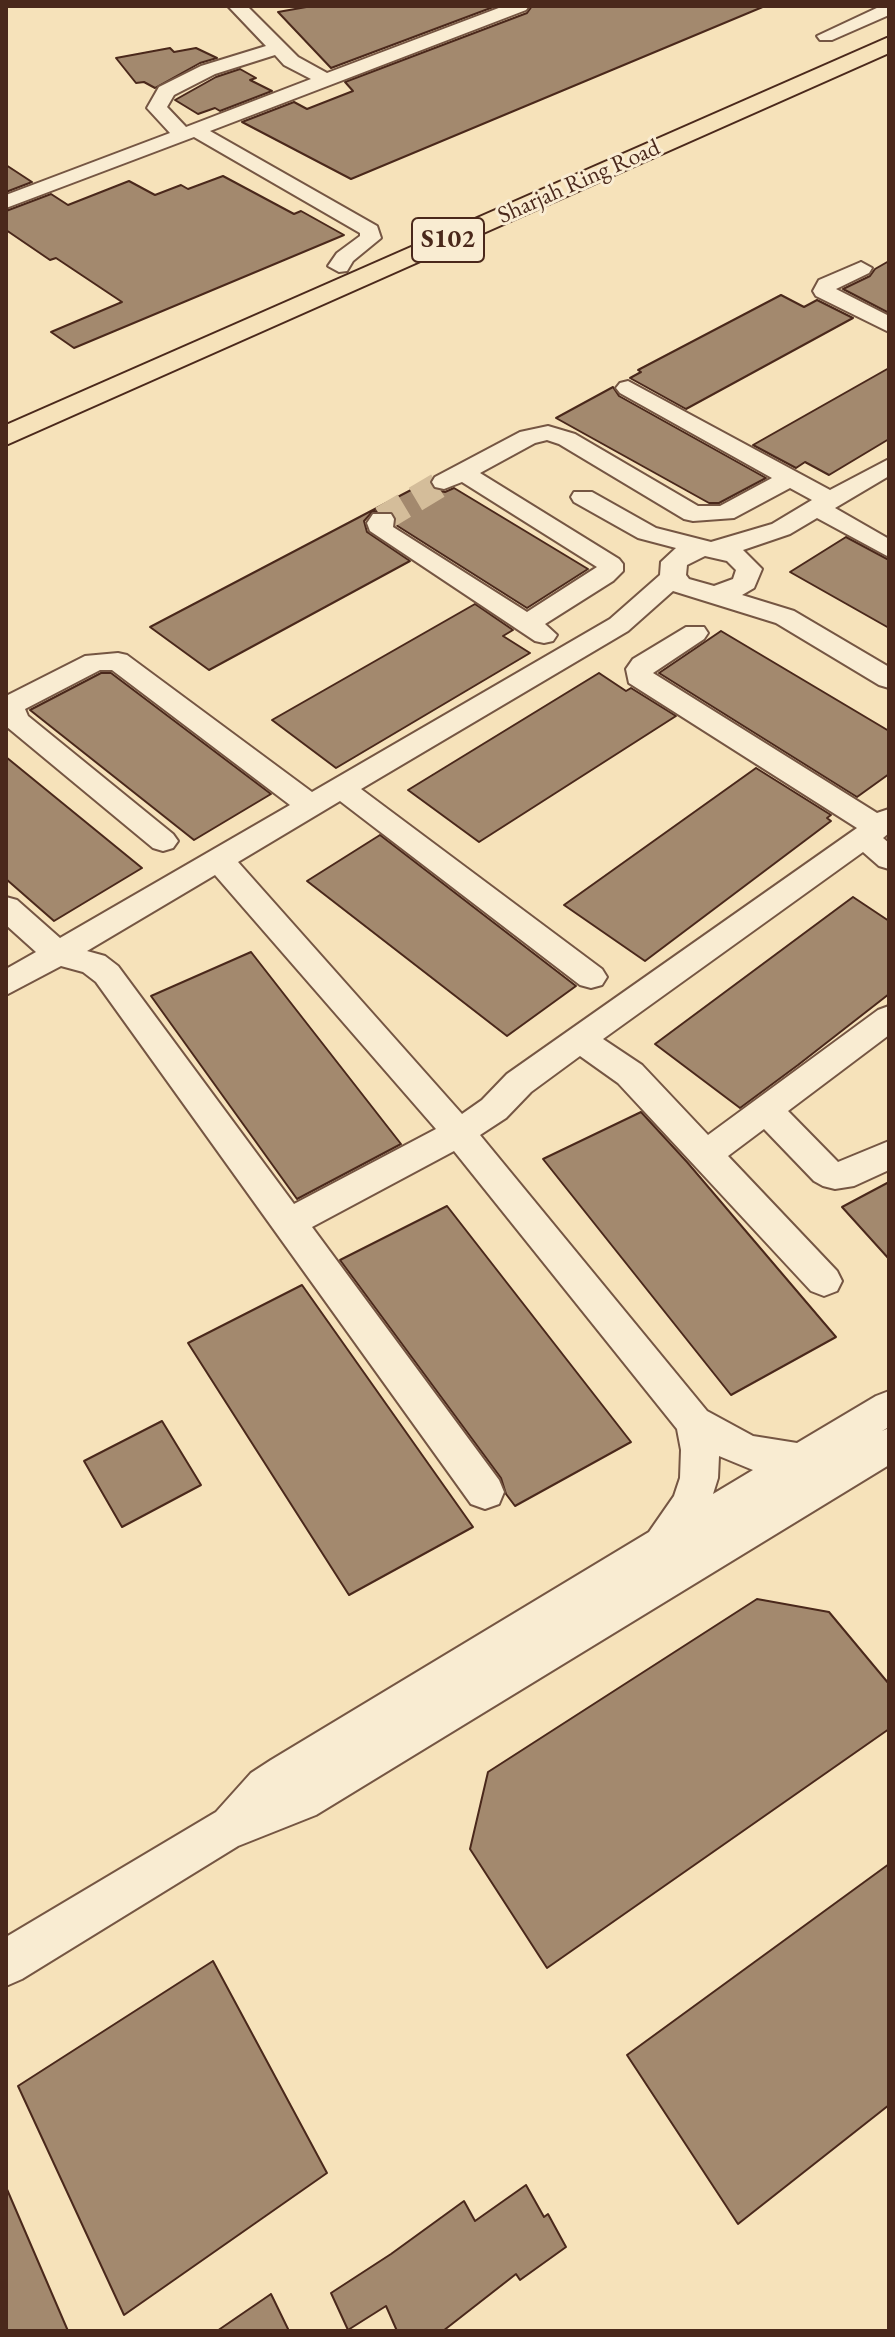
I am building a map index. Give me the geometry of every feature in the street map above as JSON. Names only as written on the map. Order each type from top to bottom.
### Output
[{"type":"highway","name":"Sharjah Ring Road","points":[[6,411],[339,266],[821,47],[889,25]]},
{"type":"highway","name":"Sharjah Ring Road","points":[[6,436],[889,44]]},
{"type":"highway","points":[[6,453],[211,346]]},
{"type":"street","points":[[237,6],[298,67],[326,80]]},
{"type":"street","points":[[6,202],[520,6]]},
{"type":"street","points":[[868,6],[889,8]]},
{"type":"street","points":[[821,47],[853,15],[889,8]]},
{"type":"street","points":[[277,48],[208,70],[166,91],[157,102],[157,108],[189,132],[370,230],[371,238],[344,257],[339,266]]},
{"type":"street","points":[[861,268],[827,285],[824,291],[889,325]]},
{"type":"street","points":[[628,388],[790,478],[889,549]]},
{"type":"street","points":[[527,624],[604,576],[610,571],[610,564],[453,477],[537,434],[558,435],[684,510],[704,516],[725,513],[790,478]]},
{"type":"street","points":[[619,625],[672,573],[680,556],[749,541],[781,529],[889,466]]},
{"type":"street","points":[[583,497],[631,526],[654,547],[672,573],[689,589],[785,617],[889,679]]},
{"type":"street","points":[[382,519],[379,523],[383,531],[571,653]]},
{"type":"street","points":[[631,526],[736,556],[785,617]]},
{"type":"street","points":[[6,984],[619,625],[707,594],[737,589],[781,529]]},
{"type":"street","points":[[695,633],[643,665],[639,669],[639,677],[877,828],[889,859]]},
{"type":"street","points":[[163,841],[11,716],[15,703],[85,666],[107,660],[118,661],[311,806]]},
{"type":"street","points":[[341,788],[591,977]]},
{"type":"street","points":[[289,1223],[452,1126],[504,1101],[519,1083],[877,828]]},
{"type":"street","points":[[210,865],[238,898],[259,909],[452,1126],[694,1423],[718,1439],[745,1451],[774,1458],[803,1460]]},
{"type":"street","points":[[6,908],[58,954],[86,960],[107,974],[485,1492]]},
{"type":"street","points":[[705,1155],[889,1018]]},
{"type":"street","points":[[578,1041],[606,1055],[630,1074],[824,1281]]},
{"type":"street","points":[[766,1109],[826,1172],[835,1176],[854,1173],[889,1154]]},
{"type":"street","points":[[224,1830],[266,1788],[286,1775],[889,1407]]},
{"type":"street","points":[[653,1549],[675,1529],[690,1505],[699,1478],[700,1450],[694,1423]]},
{"type":"street","points":[[6,1963],[224,1830],[301,1800],[889,1445]]},
{"type":"building","points":[[312,6],[496,6],[331,68],[278,12]]},
{"type":"building","points":[[532,6],[765,6],[351,179],[242,122],[294,102],[307,109],[353,91],[345,82],[527,13]]},
{"type":"building","points":[[170,48],[174,52],[196,48],[217,58],[200,63],[155,88],[144,82],[136,83],[116,58]]},
{"type":"building","points":[[240,69],[256,78],[250,80],[272,91],[220,111],[215,108],[198,114],[175,100],[216,77]]},
{"type":"building","points":[[6,165],[32,182],[6,192]]},
{"type":"building","points":[[223,176],[294,214],[301,211],[344,235],[74,348],[51,332],[122,302],[56,258],[50,260],[6,230],[6,211],[51,194],[68,205],[129,181],[155,195],[181,185],[188,189]]},
{"type":"building","points":[[889,261],[889,313],[843,289],[870,276]]},
{"type":"building","points":[[781,295],[804,307],[817,300],[853,318],[686,409],[630,378],[641,372],[638,370]]},
{"type":"building","points":[[889,368],[889,439],[829,475],[805,462],[796,468],[753,445]]},
{"type":"building","points":[[613,387],[619,396],[766,478],[719,503],[709,503],[556,418]]},
{"type":"building","points":[[430,480],[434,490],[445,492],[454,488],[588,569],[527,608],[396,525],[394,512],[373,511],[364,521],[367,532],[410,561],[209,670],[150,627]]},
{"type":"building","points":[[846,537],[889,560],[889,628],[790,572]]},
{"type":"building","points":[[475,604],[513,630],[503,636],[530,653],[336,768],[272,720]]},
{"type":"building","points":[[721,631],[889,731],[889,774],[857,797],[659,673]]},
{"type":"building","points":[[101,673],[111,673],[271,794],[194,840],[30,710]]},
{"type":"building","points":[[599,673],[626,691],[631,688],[676,716],[479,842],[408,790]]},
{"type":"building","points":[[6,757],[142,868],[54,921],[6,879]]},
{"type":"building","points":[[756,768],[831,815],[827,818],[831,821],[645,961],[564,905]]},
{"type":"building","points":[[380,835],[576,986],[507,1036],[307,881]]},
{"type":"building","points":[[853,897],[889,921],[889,994],[798,1065],[740,1108],[655,1044]]},
{"type":"building","points":[[251,952],[401,1144],[297,1199],[151,996]]},
{"type":"building","points":[[641,1112],[836,1337],[731,1395],[543,1159]]},
{"type":"building","points":[[889,1182],[889,1259],[842,1207]]},
{"type":"building","points":[[447,1206],[631,1442],[515,1506],[506,1494],[501,1478],[340,1260]]},
{"type":"building","points":[[302,1285],[473,1527],[349,1595],[188,1343]]},
{"type":"building","points":[[162,1421],[201,1485],[122,1527],[84,1461]]},
{"type":"building","points":[[757,1599],[829,1612],[889,1684],[889,1729],[547,1968],[470,1849],[488,1772]]},
{"type":"building","points":[[889,1864],[889,2105],[738,2224],[627,2055]]},
{"type":"building","points":[[213,1961],[327,2173],[124,2315],[18,2086]]},
{"type":"building","points":[[526,2185],[544,2217],[548,2214],[566,2247],[520,2280],[516,2274],[443,2331],[397,2331],[386,2306],[348,2330],[331,2293],[464,2201],[475,2221]]},
{"type":"building","points":[[6,2187],[68,2331],[6,2331]]},
{"type":"building","points":[[271,2294],[289,2331],[217,2331]]},
{"type":"tunnel","points":[[382,519],[444,482]]}]
